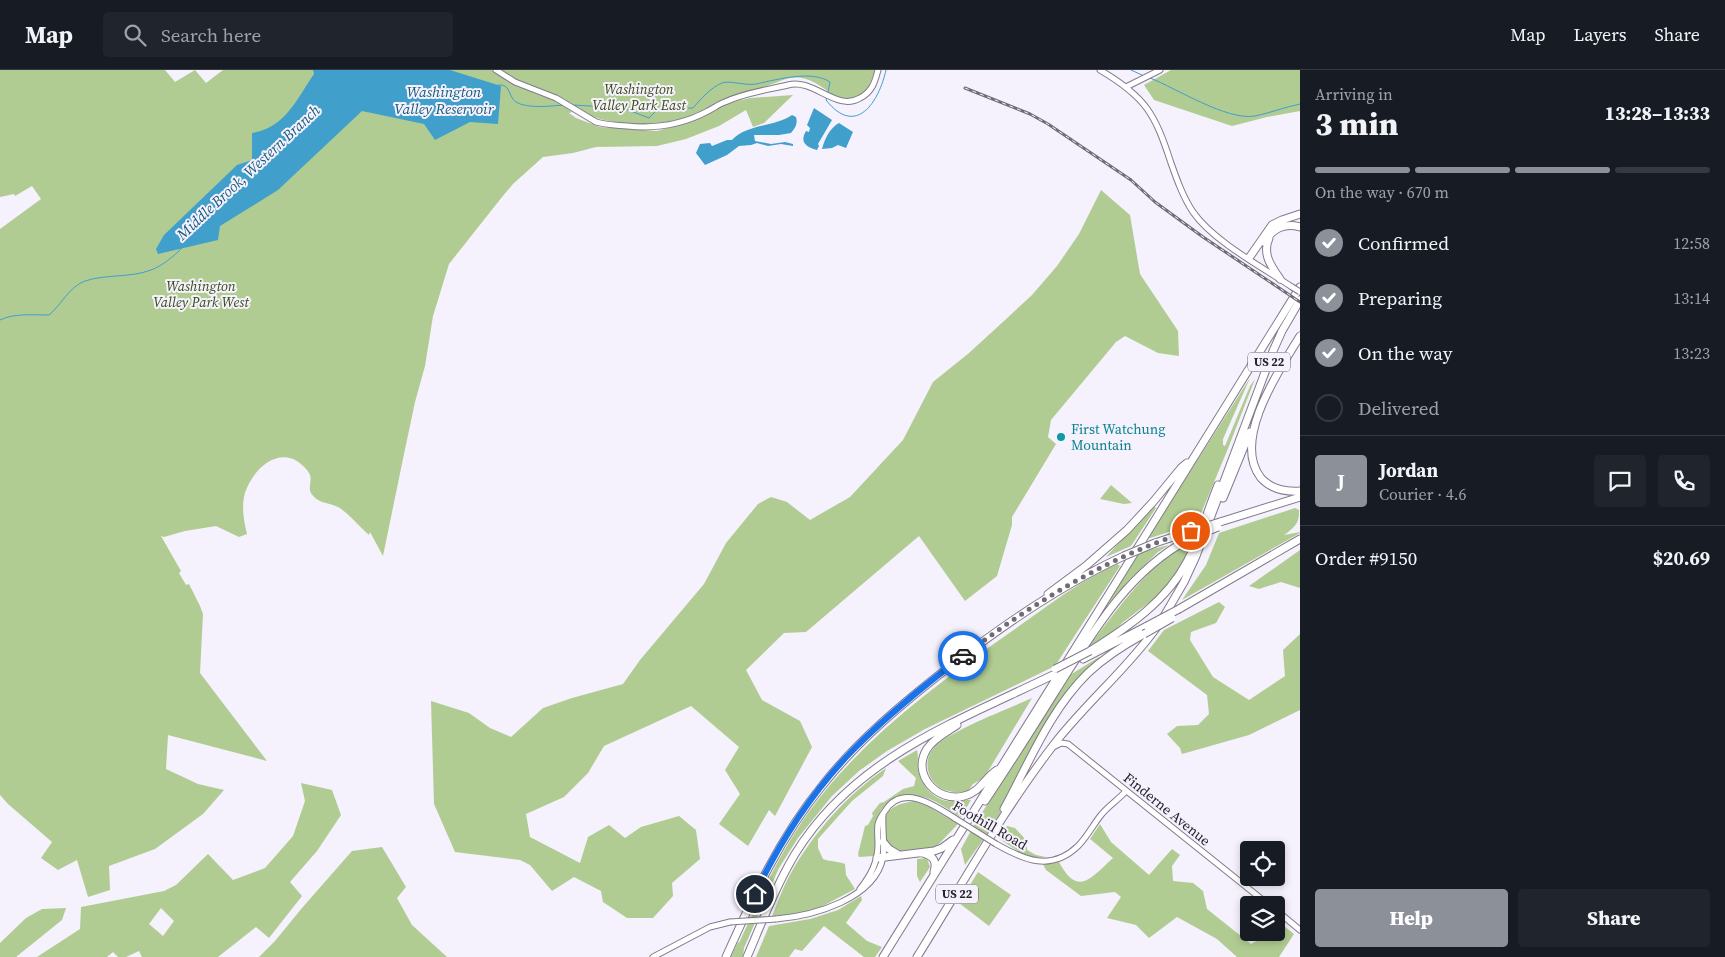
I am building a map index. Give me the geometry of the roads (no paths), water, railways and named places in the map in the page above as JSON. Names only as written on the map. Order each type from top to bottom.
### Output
[{"type":"highway","points":[[1249,258],[1265,233],[1274,223],[1300,214]]},
{"type":"highway","points":[[1249,258],[1255,255],[1271,233],[1278,228],[1284,225],[1300,227]]},
{"type":"highway","points":[[1271,233],[1267,245],[1267,257],[1280,279]]},
{"type":"highway","name":"US 22","points":[[883,957],[1300,287]]},
{"type":"highway","name":"US 22","points":[[917,957],[1024,786],[1050,750],[1136,655],[1162,620],[1192,567],[1278,340],[1300,300]]},
{"type":"highway","points":[[1210,520],[1214,516],[1234,474],[1270,387],[1300,336]]},
{"type":"highway","points":[[1261,406],[1252,445],[1256,469],[1265,482],[1274,487],[1285,491],[1300,491]]},
{"type":"highway","points":[[747,957],[785,872],[806,838],[829,809],[854,785],[894,755],[930,734],[1034,684],[1090,651],[1116,634],[1166,592],[1179,575],[1192,552],[1240,431],[1245,426]]},
{"type":"highway","points":[[726,957],[758,887],[779,848],[802,812],[829,777],[869,735],[906,702],[968,653],[1071,577],[1113,542],[1140,517],[1181,468],[1192,460]]},
{"type":"highway","points":[[942,862],[948,859],[1105,615],[1146,569],[1189,539],[1235,518],[1300,497]]},
{"type":"highway","points":[[1016,618],[1075,582],[1124,556],[1191,531],[1219,525]]},
{"type":"highway","points":[[1054,672],[1083,660],[1147,626],[1300,540]]},
{"type":"highway","points":[[996,830],[1000,817],[1043,736],[1067,697],[1100,662],[1194,605],[1198,598]]},
{"type":"highway","points":[[967,717],[962,723],[936,739],[928,747],[922,766],[927,782],[943,795],[962,797],[977,790],[991,774],[1000,769]]},
{"type":"highway","points":[[880,858],[923,853],[942,848],[958,836]]},
{"type":"highway","points":[[883,842],[899,856]]},
{"type":"highway","points":[[923,853],[931,856],[934,860],[936,866],[932,878]]},
{"type":"street","points":[[496,70],[515,82],[556,98],[590,119],[604,124],[656,128],[691,119],[744,95],[791,84],[806,85],[833,98],[847,101],[862,97],[874,84],[878,70]]},
{"type":"street","points":[[1100,70],[1126,87],[1142,102],[1156,121],[1180,186],[1192,211],[1212,233],[1300,292]]},
{"type":"street","points":[[1126,87],[1160,70]]},
{"type":"street","points":[[1050,750],[1059,743],[1068,744],[1065,737],[1067,730]]},
{"type":"street","name":"Finderne Avenue","points":[[1068,744],[1258,896]]},
{"type":"street","name":"Foothill Road","points":[[883,815],[887,808],[895,802],[911,798],[926,801],[1024,859],[1040,861],[1056,859],[1069,854],[1078,846],[1100,816],[1126,791]]},
{"type":"street","points":[[653,957],[710,927],[730,922],[799,916],[821,910],[847,899],[874,878],[883,842],[883,815]]},
{"type":"street","points":[[880,858],[878,824],[883,815]]},
{"type":"street","points":[[1285,918],[1298,929]]},
{"type":"water","name":"Washington Valley Reservoir","points":[[313,70],[450,70],[501,86],[498,124],[470,122],[435,140],[424,124],[362,111],[278,190],[220,226],[218,240],[158,254],[156,249],[164,235],[237,165],[252,160],[252,133],[264,130],[282,119],[314,74]]},
{"type":"water","points":[[814,108],[832,120],[818,144],[817,150],[807,146],[803,139],[806,131],[809,132],[810,128],[807,125]]},
{"type":"water","points":[[792,115],[796,117],[797,122],[791,133],[754,135],[755,141],[771,144],[785,142],[793,144],[793,146],[781,144],[768,146],[757,143],[739,146],[727,155],[705,165],[696,153],[700,144],[710,143],[712,146],[732,140],[745,131],[777,122]]},
{"type":"water","points":[[839,123],[853,132],[846,148],[838,145],[822,149],[828,134]]},
{"type":"waterway","name":"Middle Brook, Western Branch","points":[[827,97],[826,100],[837,111],[847,116],[856,116],[872,104],[883,82],[886,70]]},
{"type":"waterway","points":[[1131,70],[1144,76]]},
{"type":"waterway","name":"Middle Brook, Western Branch","points":[[573,105],[623,108],[649,118],[658,109],[693,108],[703,97],[722,83],[752,84],[805,76],[823,78],[830,82],[828,93]]},
{"type":"waterway","points":[[1150,78],[1230,114],[1255,116],[1300,104]]},
{"type":"waterway","name":"Middle Brook, Western Branch","points":[[498,85],[505,86],[513,100],[526,106],[564,105]]},
{"type":"waterway","name":"Middle Brook, Western Branch","points":[[0,320],[17,315],[49,315],[70,291],[79,284],[101,277],[135,274],[151,270],[168,261],[182,248]]},
{"type":"railway","points":[[965,88],[1030,114],[1048,124],[1131,180],[1155,202],[1203,237],[1300,302]]},
{"type":"place","name":"First Watchung Mountain","points":[[1061,437]]},
{"type":"park label","name":"Washington Valley Park East","points":[[639,98]]},
{"type":"park label","name":"Washington Valley Park West","points":[[201,294]]}]
